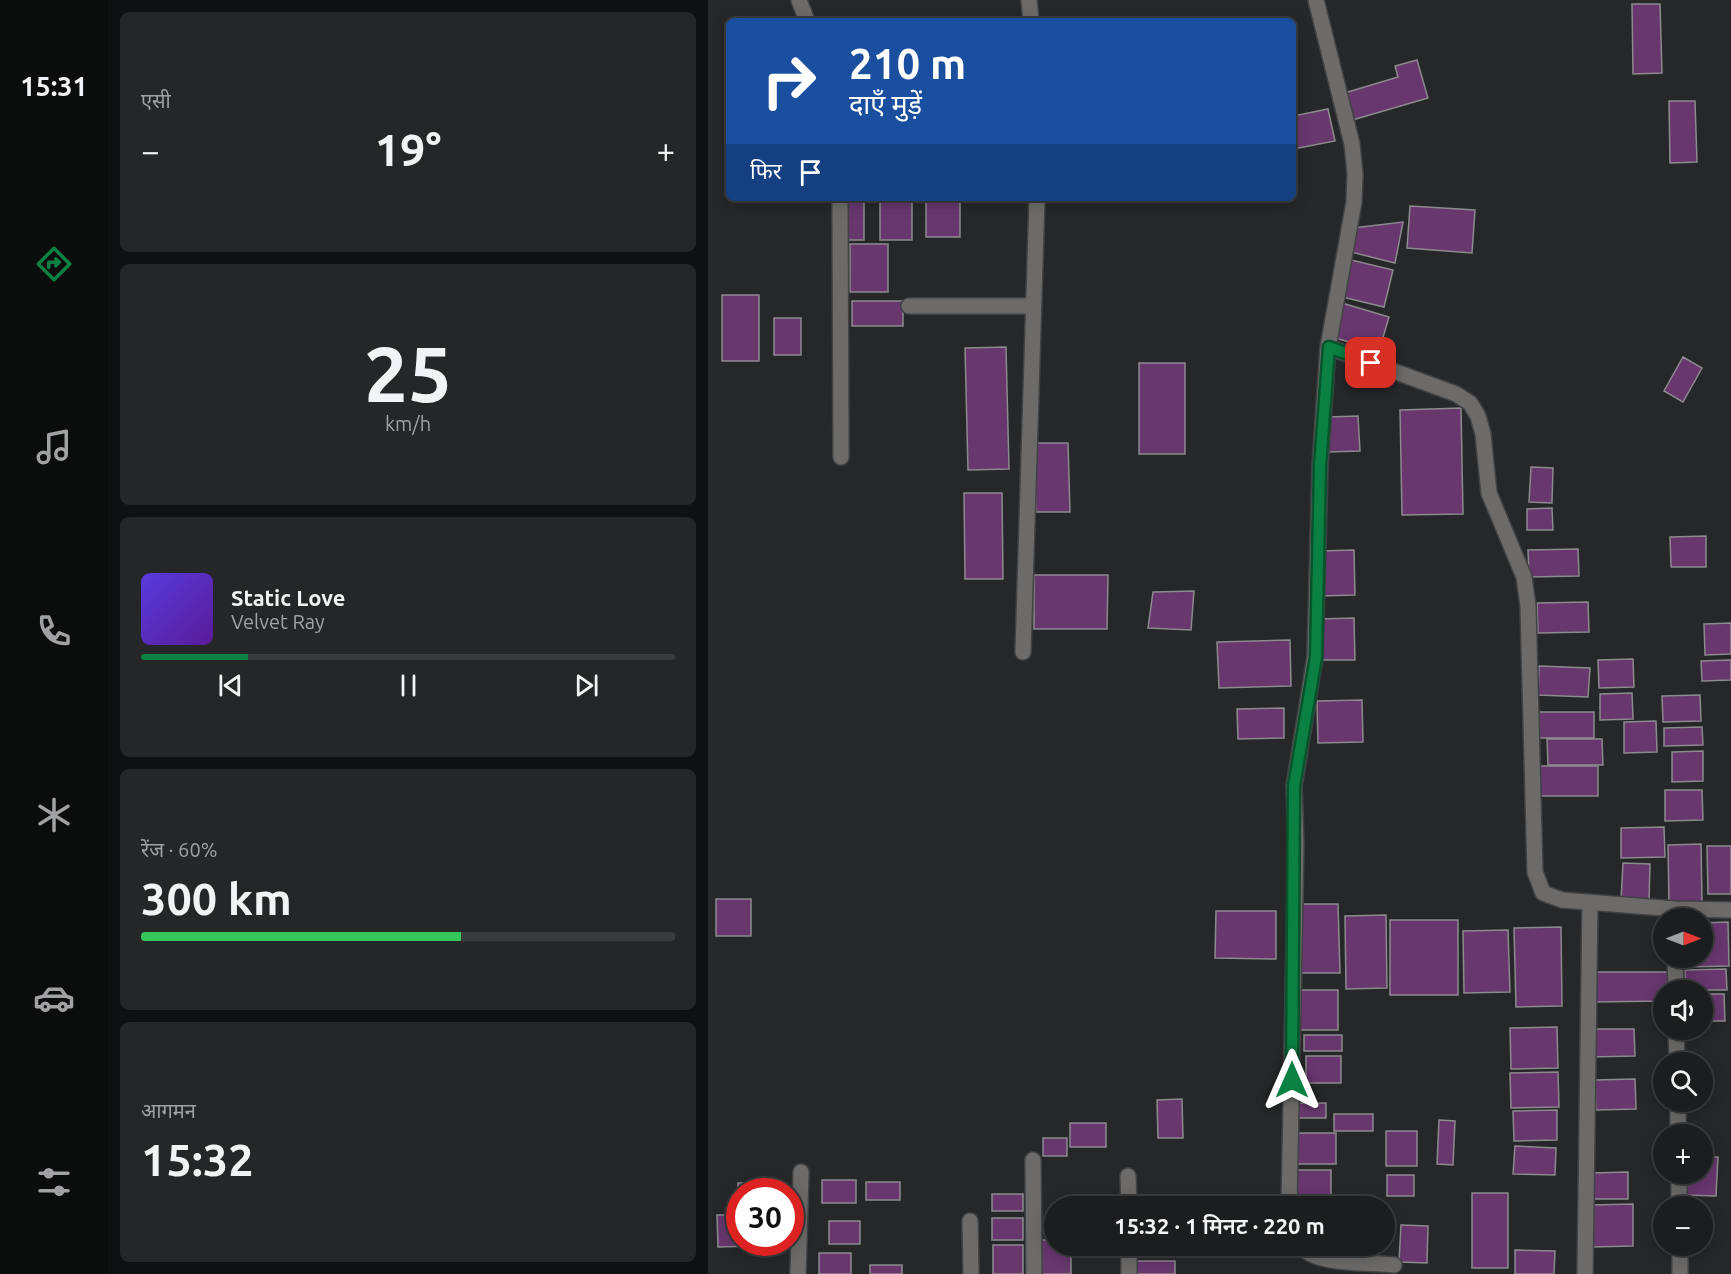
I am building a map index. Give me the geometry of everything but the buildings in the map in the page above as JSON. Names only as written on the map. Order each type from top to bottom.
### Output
[{"type":"street","points":[[799,0],[806,18]]},
{"type":"street","points":[[1029,0],[1031,18]]},
{"type":"street","points":[[1289,1196],[1296,844],[1294,786],[1316,657],[1320,466],[1329,347],[1354,202],[1355,174],[1352,144],[1316,0]]},
{"type":"street","points":[[840,201],[841,456]]},
{"type":"street","points":[[1023,652],[1037,201]]},
{"type":"street","points":[[909,306],[1032,306]]},
{"type":"street","points":[[1329,347],[1456,394],[1470,403],[1478,416],[1483,434],[1489,493],[1520,561],[1528,606],[1534,872],[1538,885],[1543,893],[1552,898],[1653,911]]},
{"type":"street","points":[[1585,1274],[1590,902]]},
{"type":"street","points":[[1713,911],[1731,910]]},
{"type":"street","points":[[1033,1160],[1034,1274]]},
{"type":"street","points":[[798,1274],[801,1172]]},
{"type":"street","points":[[1128,1176],[1129,1196]]},
{"type":"street","points":[[970,1221],[970,1274]]},
{"type":"street","points":[[1129,1256],[1129,1274]]},
{"type":"street","points":[[1315,1256],[1326,1260],[1394,1265]]},
{"type":"street","points":[[1680,1256],[1680,1274]]},
{"type":"route","points":[[1292,1080],[1296,844],[1294,786],[1302,723],[1316,657],[1320,466],[1329,347],[1371,363]]}]
